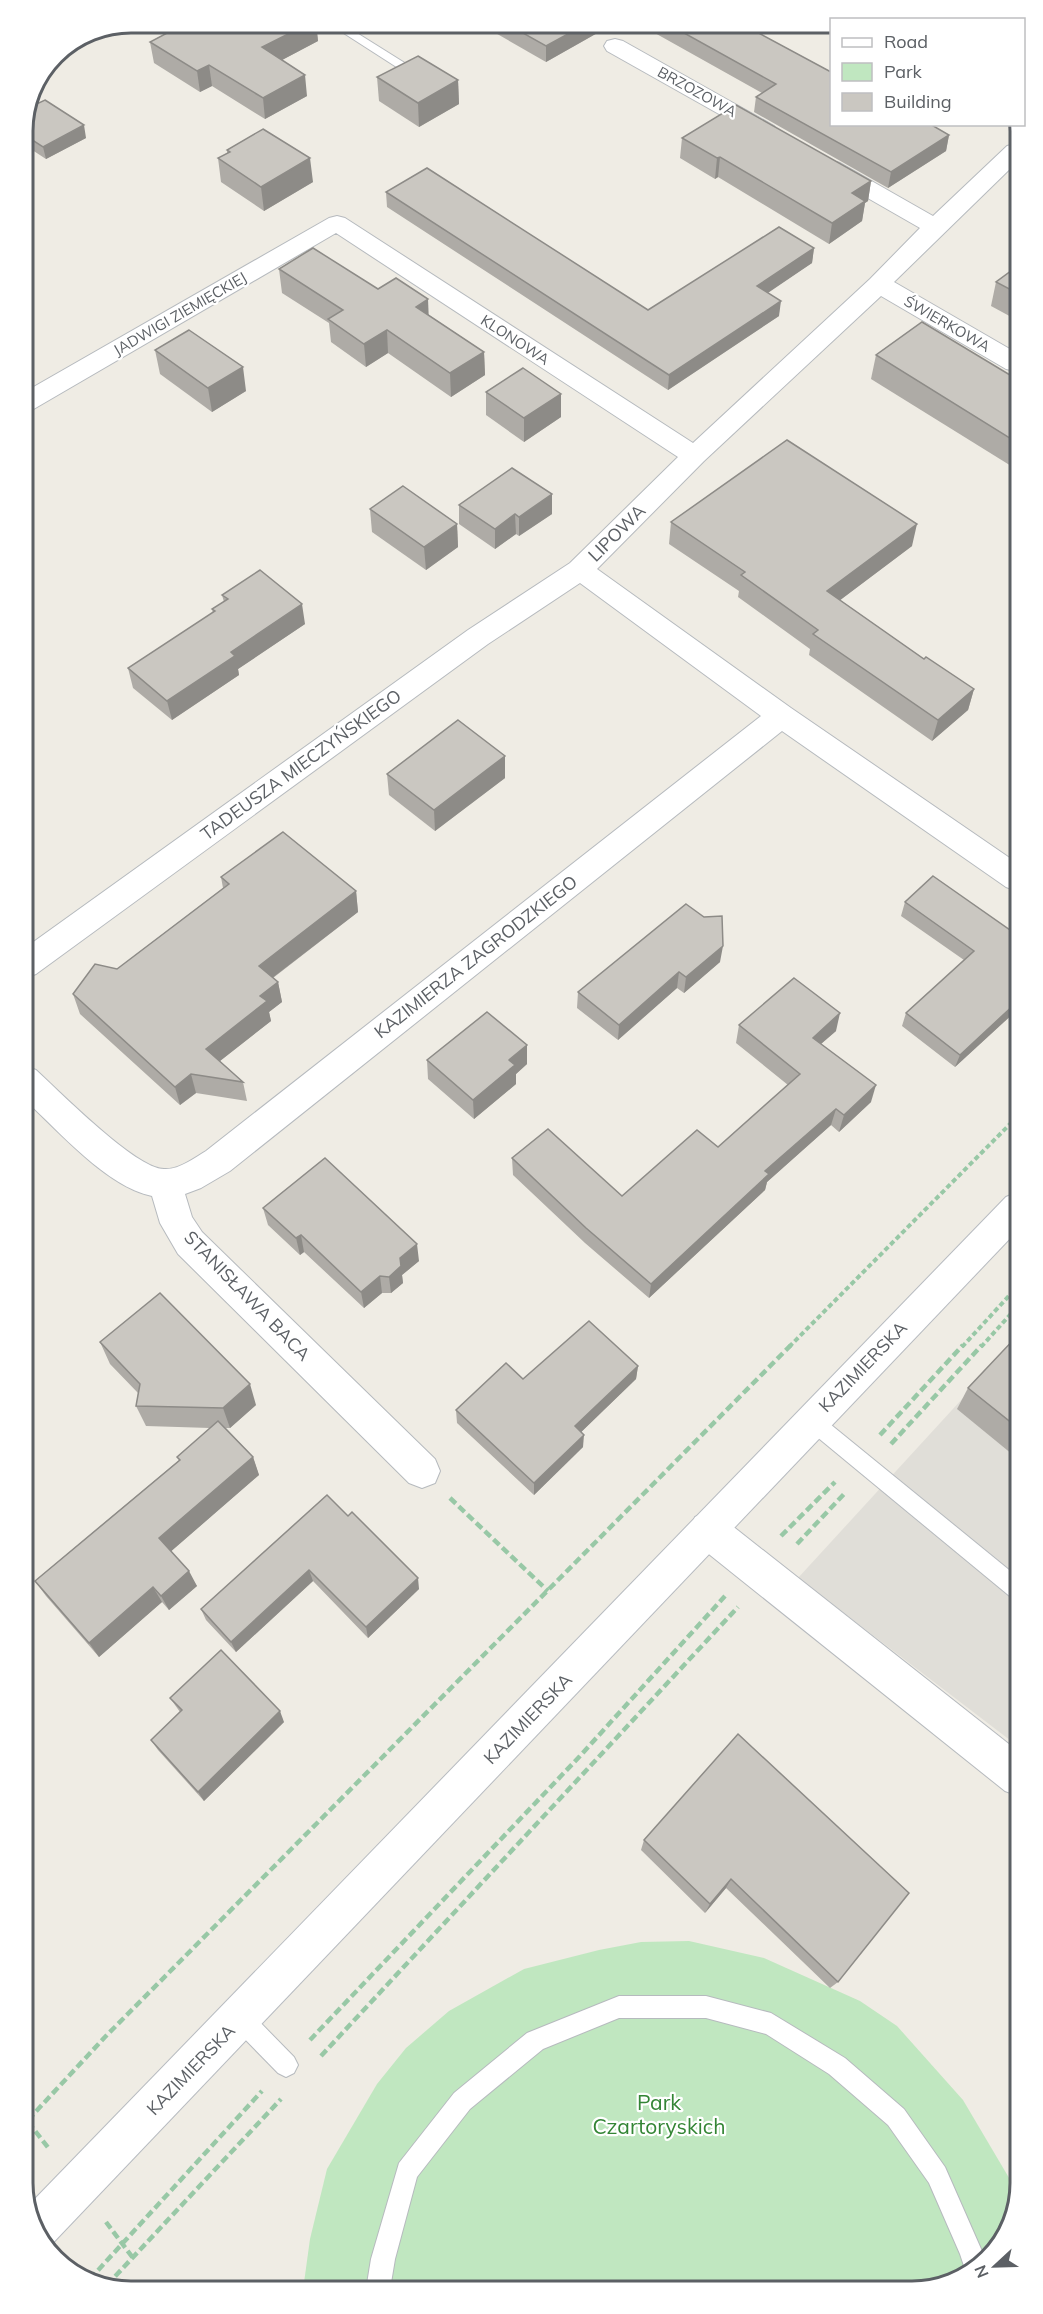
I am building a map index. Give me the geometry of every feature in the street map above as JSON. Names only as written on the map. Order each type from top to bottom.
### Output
[{"type":"street","name":"BRZOZOWA","points":[[615,46],[788,143]]},
{"type":"street","name":"LIPOWA","points":[[1010,156],[934,227],[879,284],[696,455],[580,570],[781,716],[1010,874]]},
{"type":"street","points":[[818,160],[934,227]]},
{"type":"street","name":"JADWIGI ZIEMIĘCKIEJ","points":[[33,398],[337,223]]},
{"type":"street","name":"KLONOWA","points":[[337,223],[671,442],[696,455]]},
{"type":"street","name":"ŚWIERKOWA","points":[[879,284],[1010,360]]},
{"type":"street","name":"TADEUSZA MIECZYŃSKIEGO","points":[[33,959],[477,637],[580,570]]},
{"type":"street","name":"KAZIMIERZA ZAGRODZKIEGO","points":[[165,1184],[189,1178],[218,1161],[781,716]]},
{"type":"street","points":[[33,1087],[109,1155],[144,1180],[165,1184]]},
{"type":"street","name":"STANISŁAWA BACA","points":[[165,1184],[177,1223],[190,1243],[422,1471]]},
{"type":"street","name":"KAZIMIERSKA","points":[[42,2224],[1010,1215]]},
{"type":"street","points":[[708,1530],[1010,1770]]},
{"type":"lane","points":[[351,33],[402,65]]},
{"type":"lane","points":[[812,1421],[1010,1584]]},
{"type":"lane","points":[[379,2281],[383,2259],[407,2171],[462,2101],[535,2041],[619,2007],[706,2007],[771,2024],[837,2066],[896,2117],[937,2175],[965,2237]]},
{"type":"lane","points":[[241,2019],[286,2065]]},
{"type":"path","points":[[33,2115],[105,2037],[1010,1123]]},
{"type":"path","points":[[315,2063],[759,1571],[864,1463],[1010,1295]]},
{"type":"path","points":[[95,2274],[286,2065],[580,1756],[1010,1314]]},
{"type":"path","points":[[422,1471],[548,1591]]},
{"type":"path","points":[[113,2279],[283,2097]]},
{"type":"shaded area","points":[[1010,1347],[1010,1740],[798,1578]]},
{"type":"green space","name":"Park Czartoryskich","points":[[689,1941],[764,1958],[860,2001],[897,2026],[963,2100],[1010,2180],[1005,2215],[994,2236],[965,2236],[965,2266],[944,2276],[912,2281],[304,2281],[310,2239],[327,2169],[377,2084],[406,2048],[449,2011],[524,1969],[641,1942]]},
{"type":"building","points":[[167,33],[290,33],[262,47],[305,75],[263,98],[209,65],[197,71],[150,42]]},
{"type":"building","points":[[523,33],[570,33],[546,46]]},
{"type":"building","points":[[684,33],[759,33],[830,71],[830,126],[933,126],[949,135],[891,172],[756,97],[776,84]]},
{"type":"building","points":[[418,56],[458,80],[418,103],[377,77]]},
{"type":"building","points":[[45,100],[84,125],[43,147],[33,140],[36,104]]},
{"type":"building","points":[[736,105],[871,181],[852,193],[865,201],[832,223],[720,157],[717,158],[682,138]]},
{"type":"building","points":[[263,129],[310,158],[261,187],[218,158],[230,152],[227,150]]},
{"type":"building","points":[[427,168],[648,310],[779,227],[814,248],[757,286],[781,301],[669,375],[386,192]]},
{"type":"building","points":[[313,248],[378,289],[396,278],[428,299],[416,307],[484,352],[450,373],[387,330],[364,344],[328,319],[343,310],[279,269]]},
{"type":"building","points":[[1010,272],[1010,289],[996,282]]},
{"type":"building","points":[[922,322],[1010,375],[1010,438],[876,355]]},
{"type":"building","points":[[189,330],[243,367],[208,388],[155,350]]},
{"type":"building","points":[[523,368],[561,394],[524,418],[486,392]]},
{"type":"building","points":[[787,440],[917,524],[827,591],[924,659],[926,657],[974,689],[938,720],[813,634],[818,630],[741,575],[745,572],[671,522]]},
{"type":"building","points":[[512,468],[552,494],[519,517],[515,514],[495,529],[459,505]]},
{"type":"building","points":[[403,486],[457,524],[424,547],[370,509]]},
{"type":"building","points":[[260,570],[302,604],[231,652],[235,656],[167,701],[128,668],[215,611],[212,609],[228,599],[222,595]]},
{"type":"building","points":[[458,720],[505,756],[434,810],[387,774]]},
{"type":"building","points":[[283,832],[356,891],[259,966],[278,982],[260,996],[267,1001],[206,1049],[243,1082],[191,1074],[175,1087],[73,994],[95,964],[117,969],[229,884],[221,877]]},
{"type":"building","points":[[933,876],[1010,930],[1010,1009],[960,1055],[906,1013],[974,951],[905,902]]},
{"type":"building","points":[[686,904],[704,917],[722,916],[723,946],[686,977],[679,972],[619,1025],[578,992]]},
{"type":"building","points":[[794,978],[840,1013],[813,1038],[876,1085],[844,1115],[836,1109],[765,1171],[769,1174],[651,1284],[586,1228],[512,1158],[548,1129],[622,1196],[697,1130],[718,1147],[800,1074],[739,1025]]},
{"type":"building","points":[[487,1012],[527,1045],[509,1060],[515,1065],[473,1100],[427,1060]]},
{"type":"building","points":[[325,1158],[417,1244],[400,1258],[401,1266],[389,1277],[380,1276],[361,1292],[301,1235],[296,1238],[263,1208]]},
{"type":"building","points":[[160,1293],[250,1384],[223,1408],[136,1406],[140,1384],[100,1342]]},
{"type":"building","points":[[589,1321],[638,1366],[575,1426],[584,1435],[534,1483],[456,1410],[506,1363],[523,1379]]},
{"type":"building","points":[[1010,1343],[1010,1422],[968,1388]]},
{"type":"building","points":[[218,1421],[253,1457],[159,1538],[189,1571],[161,1596],[153,1587],[89,1643],[35,1581],[180,1460],[177,1457]]},
{"type":"building","points":[[327,1495],[348,1516],[352,1512],[418,1578],[366,1627],[309,1570],[231,1642],[201,1609]]},
{"type":"building","points":[[221,1650],[280,1711],[198,1792],[151,1740],[182,1710],[170,1698]]},
{"type":"building","points":[[738,1734],[909,1893],[838,1982],[731,1879],[710,1904],[644,1840]]}]
